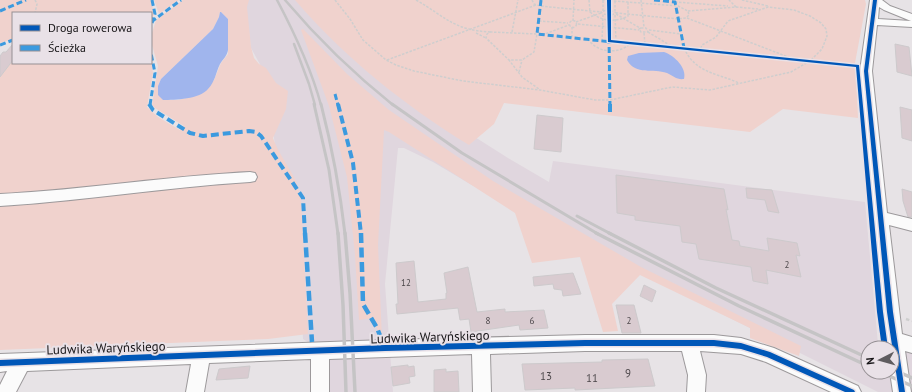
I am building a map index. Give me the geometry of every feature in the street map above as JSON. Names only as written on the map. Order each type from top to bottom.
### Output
[{"type":"street","points":[[894,340],[866,71],[875,0],[886,8],[912,18]]},
{"type":"street","points":[[872,22],[912,24]]},
{"type":"street","points":[[0,200],[250,176]]},
{"type":"street","points":[[881,217],[912,225]]},
{"type":"street","points":[[900,342],[912,345]]},
{"type":"street","name":"Ludwika Waryńskiego","points":[[0,363],[585,343],[714,343],[741,346],[768,354],[852,392]]},
{"type":"street","points":[[689,343],[697,375],[696,392]]},
{"type":"street","points":[[481,346],[482,392]]},
{"type":"street","points":[[320,351],[320,392]]},
{"type":"street","points":[[194,392],[202,355]]},
{"type":"street","points":[[6,392],[22,362]]},
{"type":"street","points":[[900,379],[902,392]]},
{"type":"path","points":[[35,0],[37,4],[35,12]]},
{"type":"path","points":[[335,0],[350,19],[363,40],[386,60],[405,68],[438,77],[540,90],[583,99],[602,100],[672,87],[710,90],[791,72],[810,61],[825,43],[827,36],[826,30],[816,20],[803,12],[742,0]]},
{"type":"path","points":[[416,0],[453,25],[467,31],[537,34],[534,52],[522,60],[509,60]]},
{"type":"path","points":[[512,32],[518,0]]},
{"type":"path","points":[[532,0],[536,5]]},
{"type":"path","points":[[542,35],[573,21],[574,0]]},
{"type":"path","points":[[589,0],[589,11],[593,15],[603,19],[615,20],[623,18],[629,14]]},
{"type":"path","points":[[602,41],[602,0],[678,6],[688,11],[731,7]]},
{"type":"path","points":[[641,0],[644,28],[673,47]]},
{"type":"path","points":[[729,0],[736,7]]},
{"type":"path","points":[[615,1],[616,42]]},
{"type":"path","points":[[628,2],[629,14]]},
{"type":"path","points":[[675,2],[758,9]]},
{"type":"path","points":[[386,60],[536,5],[642,16],[686,18],[796,60]]},
{"type":"path","points":[[700,50],[702,45],[716,37],[728,21],[768,6]]},
{"type":"path","points":[[686,18],[689,15],[688,11]]},
{"type":"path","points":[[576,22],[602,12],[616,13],[644,33],[645,45]]},
{"type":"path","points":[[539,21],[569,24],[572,26]]},
{"type":"path","points":[[573,21],[578,24]]},
{"type":"path","points":[[572,26],[578,24],[616,28],[644,28]]},
{"type":"path","points":[[572,26],[572,38]]},
{"type":"path","points":[[644,33],[648,31],[681,34]]},
{"type":"path","points":[[473,32],[486,38],[494,44],[522,77],[540,90]]},
{"type":"path","points":[[486,38],[487,34],[490,32]]},
{"type":"path","points":[[588,39],[597,48],[609,50],[625,49],[631,43]]},
{"type":"path","points":[[684,48],[690,60],[702,69],[739,84]]},
{"type":"path","points":[[519,72],[522,60]]},
{"type":"shaded area","points":[[0,0],[151,0],[154,14],[152,19],[152,12],[12,12],[12,39],[0,43],[0,11],[2,10],[0,10]]},
{"type":"shaded area","points":[[154,0],[179,0],[159,14]]},
{"type":"shaded area","points":[[183,0],[249,0],[247,7],[251,47],[254,58],[259,64],[266,68],[276,83],[288,91],[286,109],[273,138],[295,180],[301,201],[308,334],[268,339],[0,350],[0,71],[5,69],[12,61],[12,64],[152,64],[153,73],[147,107],[158,117],[180,130],[184,126],[152,105],[158,66],[152,45],[152,33],[156,20]],"holes":[[[220,12],[228,19],[228,54],[221,63],[214,80],[198,95],[178,100],[163,100],[158,86],[161,79],[213,29]]]},
{"type":"shaded area","points":[[245,0],[326,0],[448,120],[549,182],[553,161],[865,202],[878,340],[860,340],[860,380],[900,380],[900,347],[912,347],[912,392],[878,392],[586,246],[470,184],[433,162],[404,148],[398,148],[385,284],[393,392],[312,392],[317,348],[303,339],[298,201],[277,167],[268,79],[251,48]]},
{"type":"shaded area","points":[[295,0],[865,0],[866,4],[855,63],[851,64],[852,67],[856,69],[858,118],[783,109],[750,132],[504,103],[494,124],[469,145],[421,114],[376,79],[334,42]]},
{"type":"shaded area","points":[[303,29],[347,74],[389,110],[493,181],[641,267],[801,346],[799,356],[750,338],[750,328],[640,275],[612,304],[618,331],[603,332],[580,257],[532,263],[515,213],[384,130],[378,245],[382,339],[372,318],[359,320],[355,255],[347,177],[329,106],[301,30]]},
{"type":"water","points":[[220,12],[228,19],[228,50],[226,56],[220,64],[214,80],[204,92],[199,95],[180,99],[163,100],[158,95],[158,86],[161,79],[213,29]]},
{"type":"water","points":[[664,52],[676,59],[682,67],[684,71],[684,79],[677,78],[667,73],[640,70],[631,65],[627,60],[628,56],[639,53]]},
{"type":"building","points":[[895,44],[909,47],[912,76],[897,72]]},
{"type":"building","points":[[12,45],[12,61],[0,77],[0,56],[3,52],[6,52]]},
{"type":"building","points":[[900,107],[912,110],[912,141],[902,138]]},
{"type":"building","points":[[537,115],[563,118],[561,152],[534,149]]},
{"type":"building","points":[[616,175],[724,189],[732,240],[739,241],[740,246],[769,251],[767,238],[797,243],[800,256],[796,255],[801,277],[766,270],[768,284],[753,281],[751,267],[699,259],[696,244],[682,242],[680,226],[635,220],[635,216],[617,213]]},
{"type":"building","points":[[746,188],[772,190],[779,213],[768,211],[765,200],[747,198]]},
{"type":"building","points":[[902,189],[912,192],[912,217],[908,217],[903,201]]},
{"type":"building","points":[[414,261],[418,302],[446,299],[447,293],[444,273],[468,267],[477,312],[505,309],[505,312],[544,310],[548,328],[520,330],[519,325],[471,332],[469,319],[460,320],[458,308],[397,314],[396,263]]},
{"type":"building","points":[[573,273],[581,294],[563,296],[562,290],[554,289],[553,284],[534,286],[533,277]]},
{"type":"building","points":[[644,285],[656,291],[652,302],[640,296]]},
{"type":"building","points":[[616,305],[634,305],[641,333],[622,333]]},
{"type":"building","points":[[648,359],[655,386],[575,390],[575,388],[525,390],[522,364]]},
{"type":"building","points":[[408,365],[408,367],[414,366],[415,376],[409,377],[410,383],[393,386],[391,367]]},
{"type":"building","points":[[250,366],[248,378],[216,380],[219,369]]},
{"type":"building","points":[[446,369],[446,372],[458,371],[459,392],[434,392],[434,370]]},
{"type":"railway","points":[[277,0],[302,51],[321,105]]},
{"type":"railway","points":[[285,0],[336,55],[393,105]]},
{"type":"railway","points":[[294,44],[315,105]]},
{"type":"railway","points":[[314,104],[329,170],[338,234]]},
{"type":"railway","points":[[321,104],[329,136],[341,201],[345,234]]},
{"type":"railway","points":[[392,104],[462,153],[598,234]]},
{"type":"railway","points":[[577,216],[611,234]]},
{"type":"railway","points":[[338,233],[343,305],[346,392]]},
{"type":"railway","points":[[345,233],[350,293],[355,392]]},
{"type":"railway","points":[[596,233],[739,306],[860,362]]},
{"type":"railway","points":[[609,233],[716,288],[860,354]]},
{"type":"railway","points":[[900,373],[912,378]]},
{"type":"railway","points":[[898,380],[912,386]]},
{"type":"marked path","points":[[0,11],[26,0]]},
{"type":"marked path","points":[[152,0],[155,14],[152,23]]},
{"type":"marked path","points":[[152,21],[181,0]]},
{"type":"marked path","points":[[541,0],[537,34],[612,42]]},
{"type":"marked path","points":[[654,0],[675,2],[684,48]]},
{"type":"marked path","points":[[609,38],[610,116]]},
{"type":"marked path","points":[[0,45],[12,40]]},
{"type":"marked path","points":[[152,58],[155,73],[149,102],[153,110],[190,133],[203,136],[249,131],[256,132],[261,136],[303,198],[312,342]]},
{"type":"marked path","points":[[335,94],[353,163],[360,216],[363,264],[363,304],[377,328],[385,348]]},
{"type":"cycle path","points":[[609,0],[609,41],[858,66],[880,312],[884,340]]},
{"type":"cycle path","points":[[875,0],[866,71],[890,312],[902,392]]},
{"type":"cycle path","points":[[0,363],[385,348],[585,343],[714,343],[741,346],[768,354],[852,392]]}]
